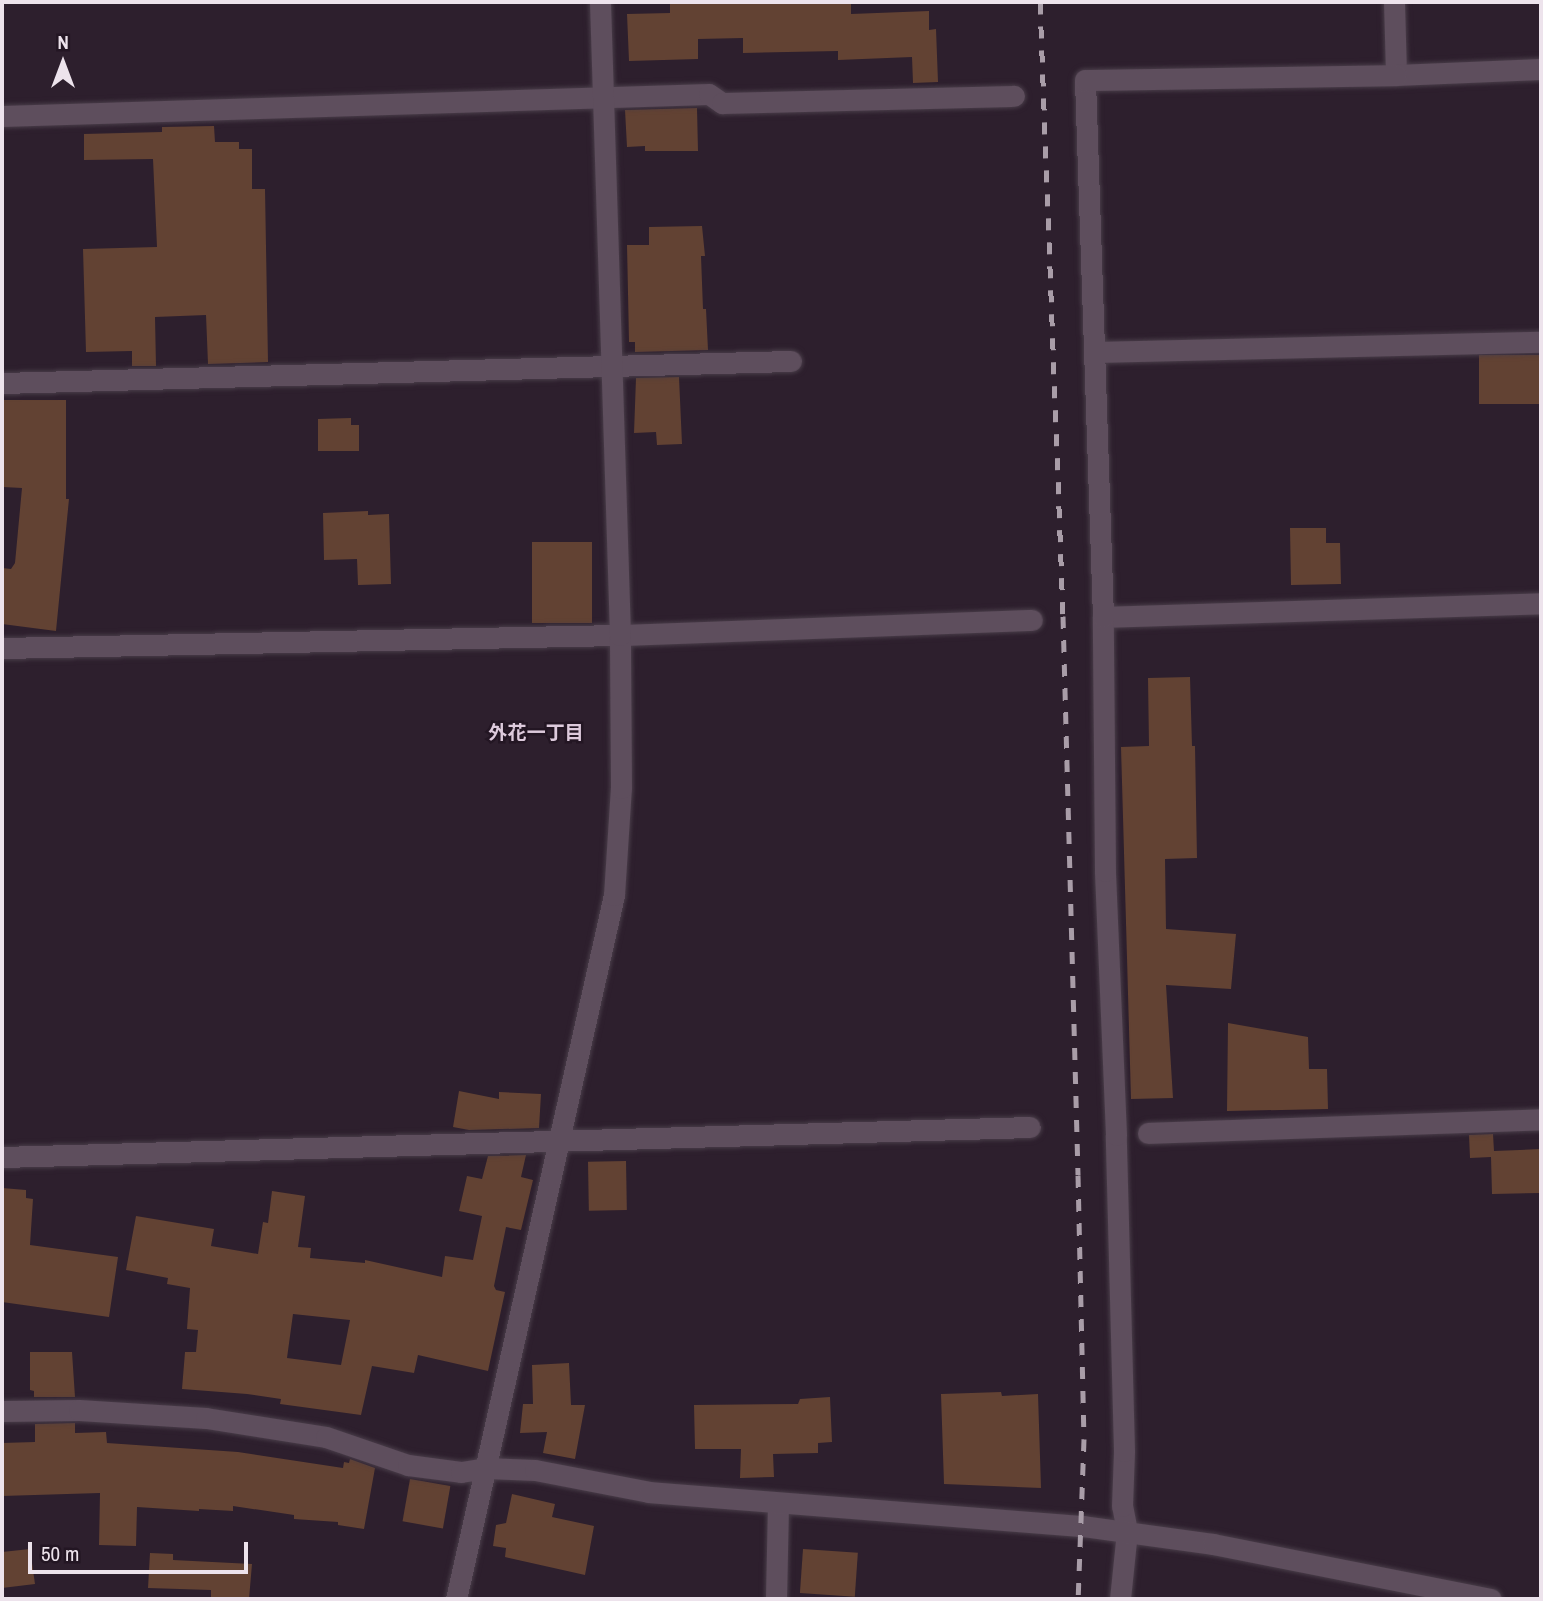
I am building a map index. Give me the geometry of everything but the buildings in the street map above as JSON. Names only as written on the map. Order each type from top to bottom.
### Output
[{"type":"street","points":[[456,1599],[561,1141],[614,895],[621,789],[620,635],[600,2]]},
{"type":"street","points":[[1394,2],[1396,75]]},
{"type":"street","points":[[1120,1599],[1127,1531],[1122,1506],[1124,1451],[1105,871],[1103,617],[1086,80],[1396,75],[1541,69]]},
{"type":"street","points":[[2,116],[709,94],[722,103],[1014,96]]},
{"type":"street","points":[[1094,352],[1541,342]]},
{"type":"street","points":[[2,383],[791,361]]},
{"type":"street","points":[[1103,617],[1541,603]]},
{"type":"street","points":[[2,648],[620,635],[1032,620]]},
{"type":"street","points":[[1148,1133],[1541,1119]]},
{"type":"street","points":[[2,1157],[1030,1127]]},
{"type":"street","points":[[2,1411],[79,1410],[206,1418],[326,1437],[408,1465],[461,1472],[486,1468],[535,1469],[649,1492],[1010,1519],[1127,1531],[1213,1544],[1449,1596],[1491,1599]]},
{"type":"street","points":[[776,1599],[778,1503]]},
{"type":"railway","points":[[1040,2],[1063,616],[1078,1175],[1084,1439],[1078,1599]]},
{"type":"district","name":"外花一丁目","points":[[536,733]]}]
